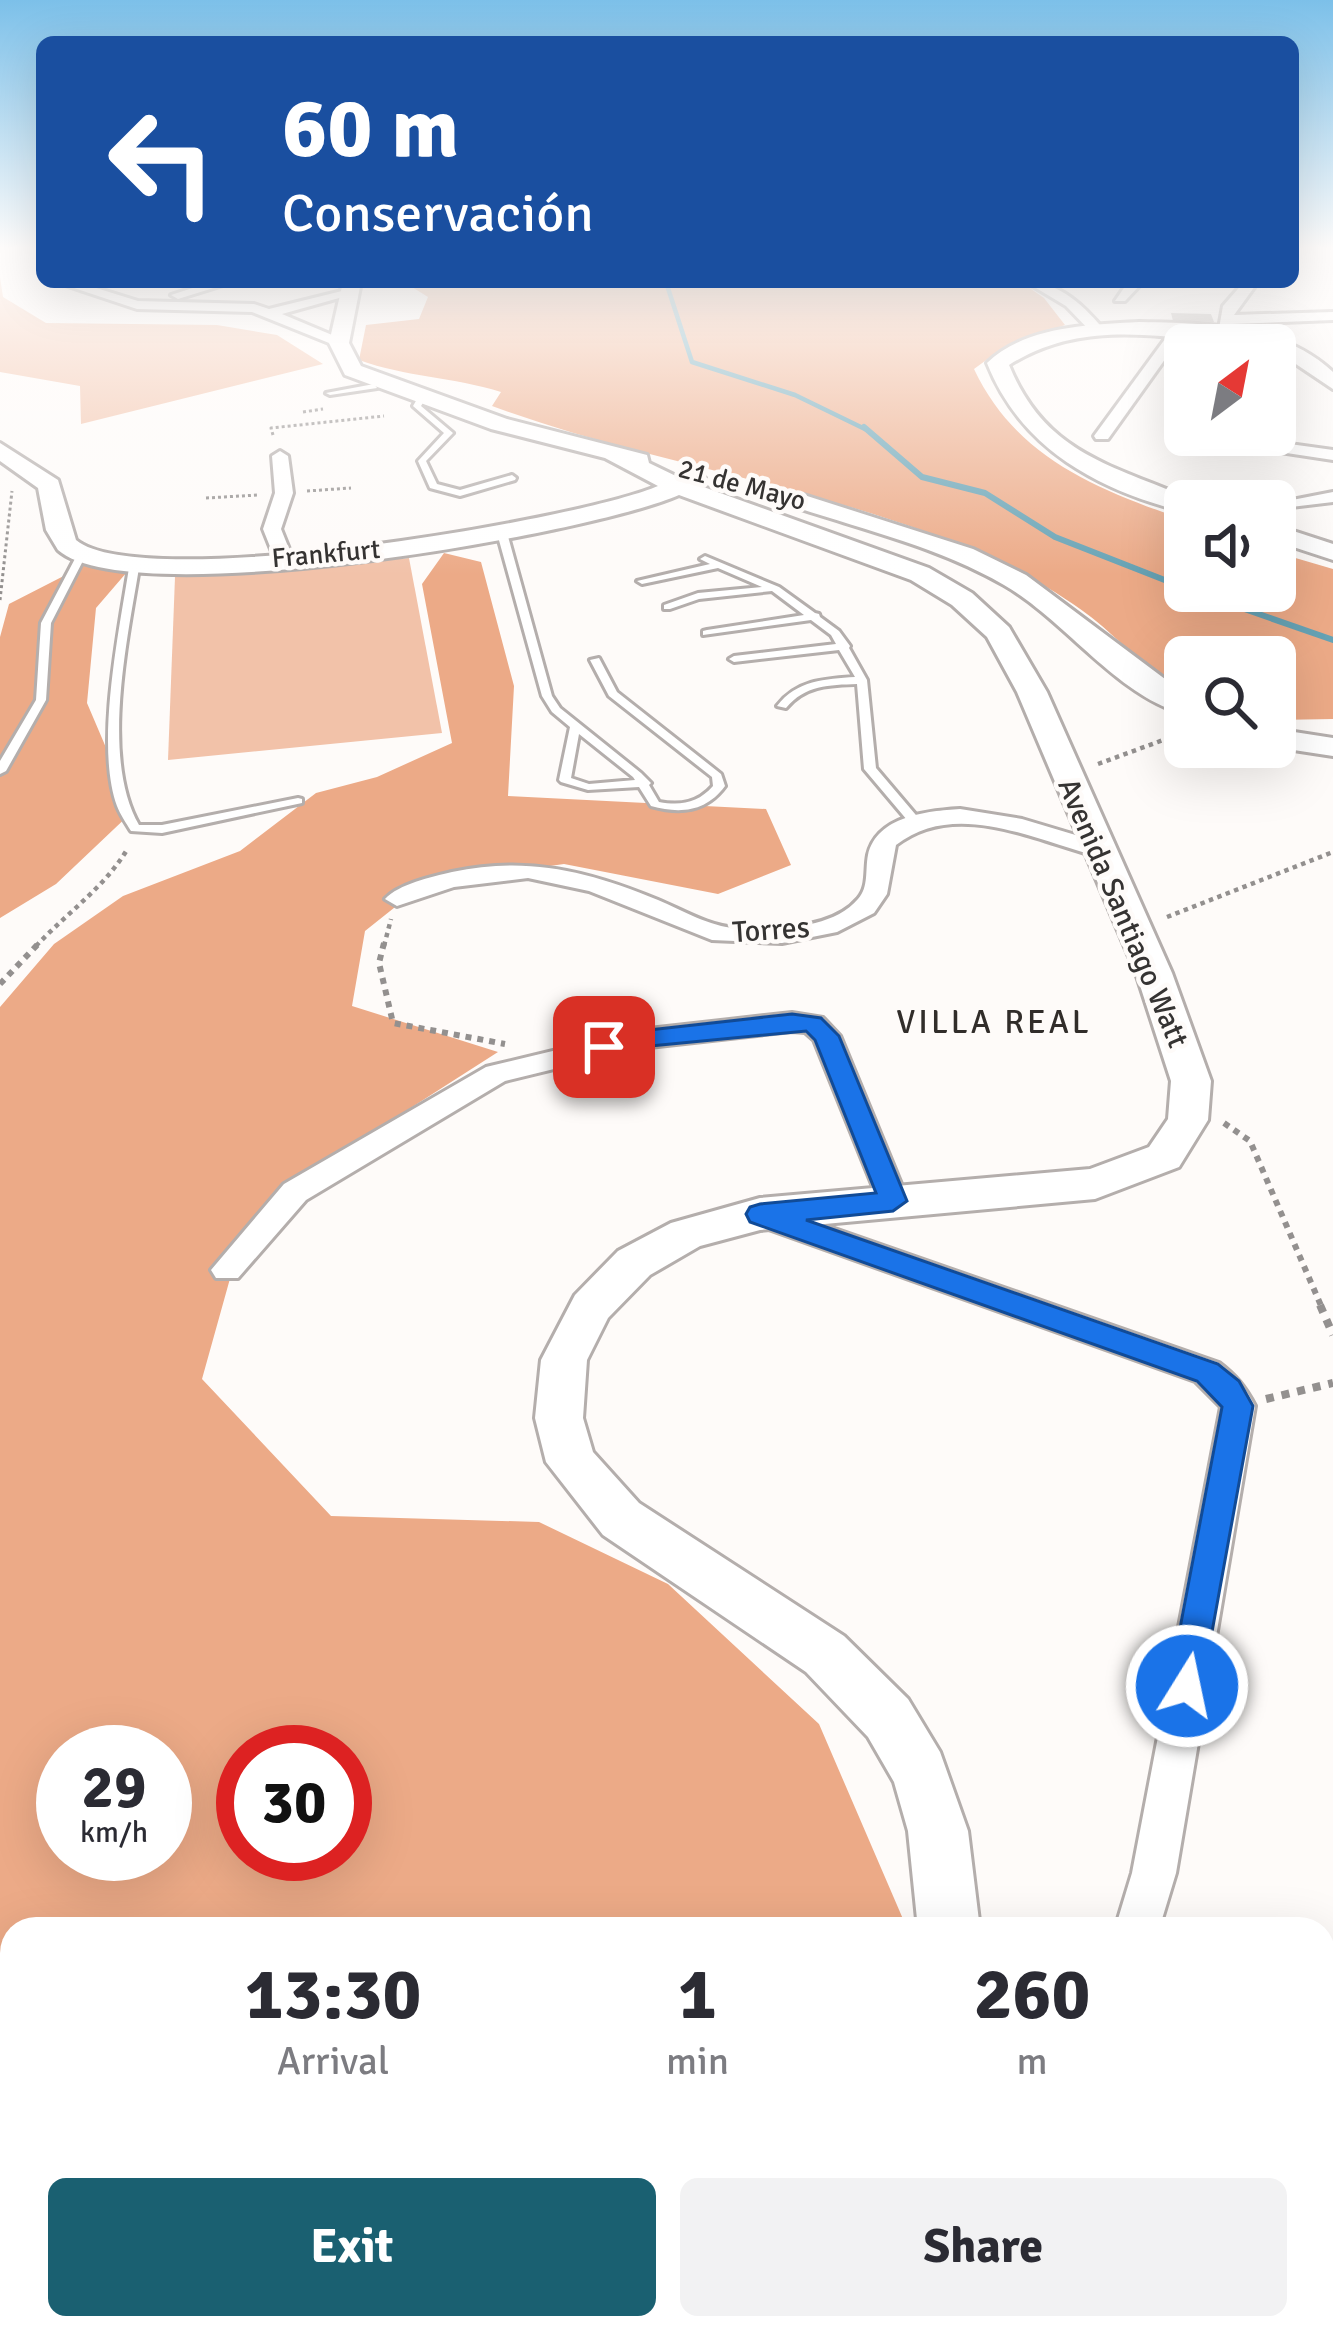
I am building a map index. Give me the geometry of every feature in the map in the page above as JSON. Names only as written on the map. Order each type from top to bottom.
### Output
[{"type":"street","points":[[343,357],[366,383],[423,396]]},
{"type":"street","points":[[1005,357],[998,363],[1005,389],[1040,433],[1076,462],[1164,497]]},
{"type":"street","points":[[1102,436],[1160,357]]},
{"type":"street","points":[[1296,360],[1333,383]]},
{"type":"street","name":"Avenida Santiago Watt","points":[[423,396],[499,424],[692,479],[892,562],[962,599],[999,633],[1032,692],[1136,929],[1191,1081],[1191,1101]]},
{"type":"street","points":[[1296,451],[1333,455]]},
{"type":"street","points":[[11,456],[49,485],[61,539],[81,555]]},
{"type":"street","points":[[280,456],[284,493],[272,529],[284,559]]},
{"type":"street","name":"Frankfurt","points":[[81,555],[134,568],[284,559],[502,533],[615,510],[692,479]]},
{"type":"street","name":"21 de Mayo","points":[[692,479],[964,554],[1017,581],[1164,696]]},
{"type":"street","points":[[1296,502],[1333,497]]},
{"type":"street","points":[[1296,540],[1333,551]]},
{"type":"street","points":[[1296,741],[1333,747]]},
{"type":"street","points":[[917,824],[965,817],[1094,837]]},
{"type":"street","name":"Torres","points":[[397,898],[453,875],[507,869],[565,872],[721,934],[778,936],[842,922],[862,911],[876,892],[879,857],[886,842],[917,824]]},
{"type":"street","points":[[226,1270],[295,1192],[496,1074],[640,1039],[792,1022],[813,1024],[826,1036],[893,1201]]},
{"type":"street","points":[[948,1917],[938,1831],[920,1772],[888,1718],[824,1654],[621,1520],[571,1462],[559,1418],[563,1360],[591,1307],[634,1263],[686,1234],[760,1214],[1095,1184],[1164,1157],[1188,1120],[1191,1101]]},
{"type":"street","points":[[760,1214],[1208,1372],[1238,1406],[1154,1873],[1141,1917]]},
{"type":"lane","points":[[330,393],[366,383]]},
{"type":"lane","points":[[423,396],[417,398],[417,406],[449,433],[422,460],[433,486],[460,493],[512,478]]},
{"type":"lane","points":[[502,533],[547,696],[574,728],[645,783],[655,804],[672,808],[702,803],[719,786],[710,769],[613,694],[595,660]]},
{"type":"lane","points":[[0,771],[41,700],[46,623],[81,555]]},
{"type":"lane","points":[[705,559],[776,589],[816,616],[845,646],[862,680],[870,770],[917,824]]},
{"type":"lane","points":[[642,581],[720,565]]},
{"type":"lane","points":[[134,568],[123,631],[114,748],[122,814],[135,828],[162,830],[298,801]]},
{"type":"lane","points":[[667,607],[732,590],[776,589]]},
{"type":"lane","points":[[707,633],[816,616]]},
{"type":"lane","points":[[734,659],[845,646]]},
{"type":"lane","points":[[782,706],[790,693],[804,686],[862,680]]},
{"type":"lane","points":[[574,728],[566,780],[579,787],[645,783]]},
{"type":"path","points":[[271,428],[384,416]]},
{"type":"path","points":[[0,600],[13,482],[11,456]]},
{"type":"path","points":[[1066,776],[1164,740]]},
{"type":"path","points":[[0,984],[80,899],[112,875],[135,828]]},
{"type":"path","points":[[1136,929],[1333,852]]},
{"type":"path","points":[[397,898],[379,963],[393,1023],[568,1056]]},
{"type":"path","points":[[1191,1101],[1250,1141],[1332,1330]]},
{"type":"path","points":[[1238,1406],[1333,1383]]},
{"type":"shaded area","points":[[0,357],[312,357],[323,364],[81,424],[80,386],[0,372]]},
{"type":"shaded area","points":[[360,357],[990,357],[974,369],[1012,426],[1036,448],[1091,482],[1164,512],[1164,612],[1296,612],[1296,558],[1333,569],[1333,719],[1296,720],[1296,636],[1164,636],[1164,676],[1046,586],[936,536],[492,406],[501,392],[394,370]]},
{"type":"shaded area","points":[[444,553],[481,562],[514,686],[508,796],[766,809],[791,865],[718,894],[564,864],[424,884],[365,931],[352,1006],[498,1052],[295,1182],[231,1275],[202,1379],[331,1516],[539,1522],[668,1584],[819,1724],[902,1917],[0,1917],[0,1007],[54,944],[123,896],[240,851],[316,793],[377,777],[452,743],[422,584]]},
{"type":"shaded area","points":[[409,558],[442,733],[168,760],[175,577]]},
{"type":"shaded area","points":[[91,562],[127,572],[96,608],[87,703],[133,811],[56,884],[0,918],[0,637],[9,604]]},
{"type":"waterway","points":[[690,357],[692,362],[795,395],[867,430]]},
{"type":"waterway","points":[[864,427],[922,477],[985,493],[1055,537],[1164,580]]},
{"type":"waterway","points":[[1253,612],[1333,640]]},
{"type":"district","name":"VILLA REAL","points":[[994,1022]]},
{"type":"route","points":[[604,1047],[792,1022],[813,1024],[826,1036],[893,1201],[760,1214],[1208,1372],[1228,1390],[1238,1406],[1187,1686]]}]
